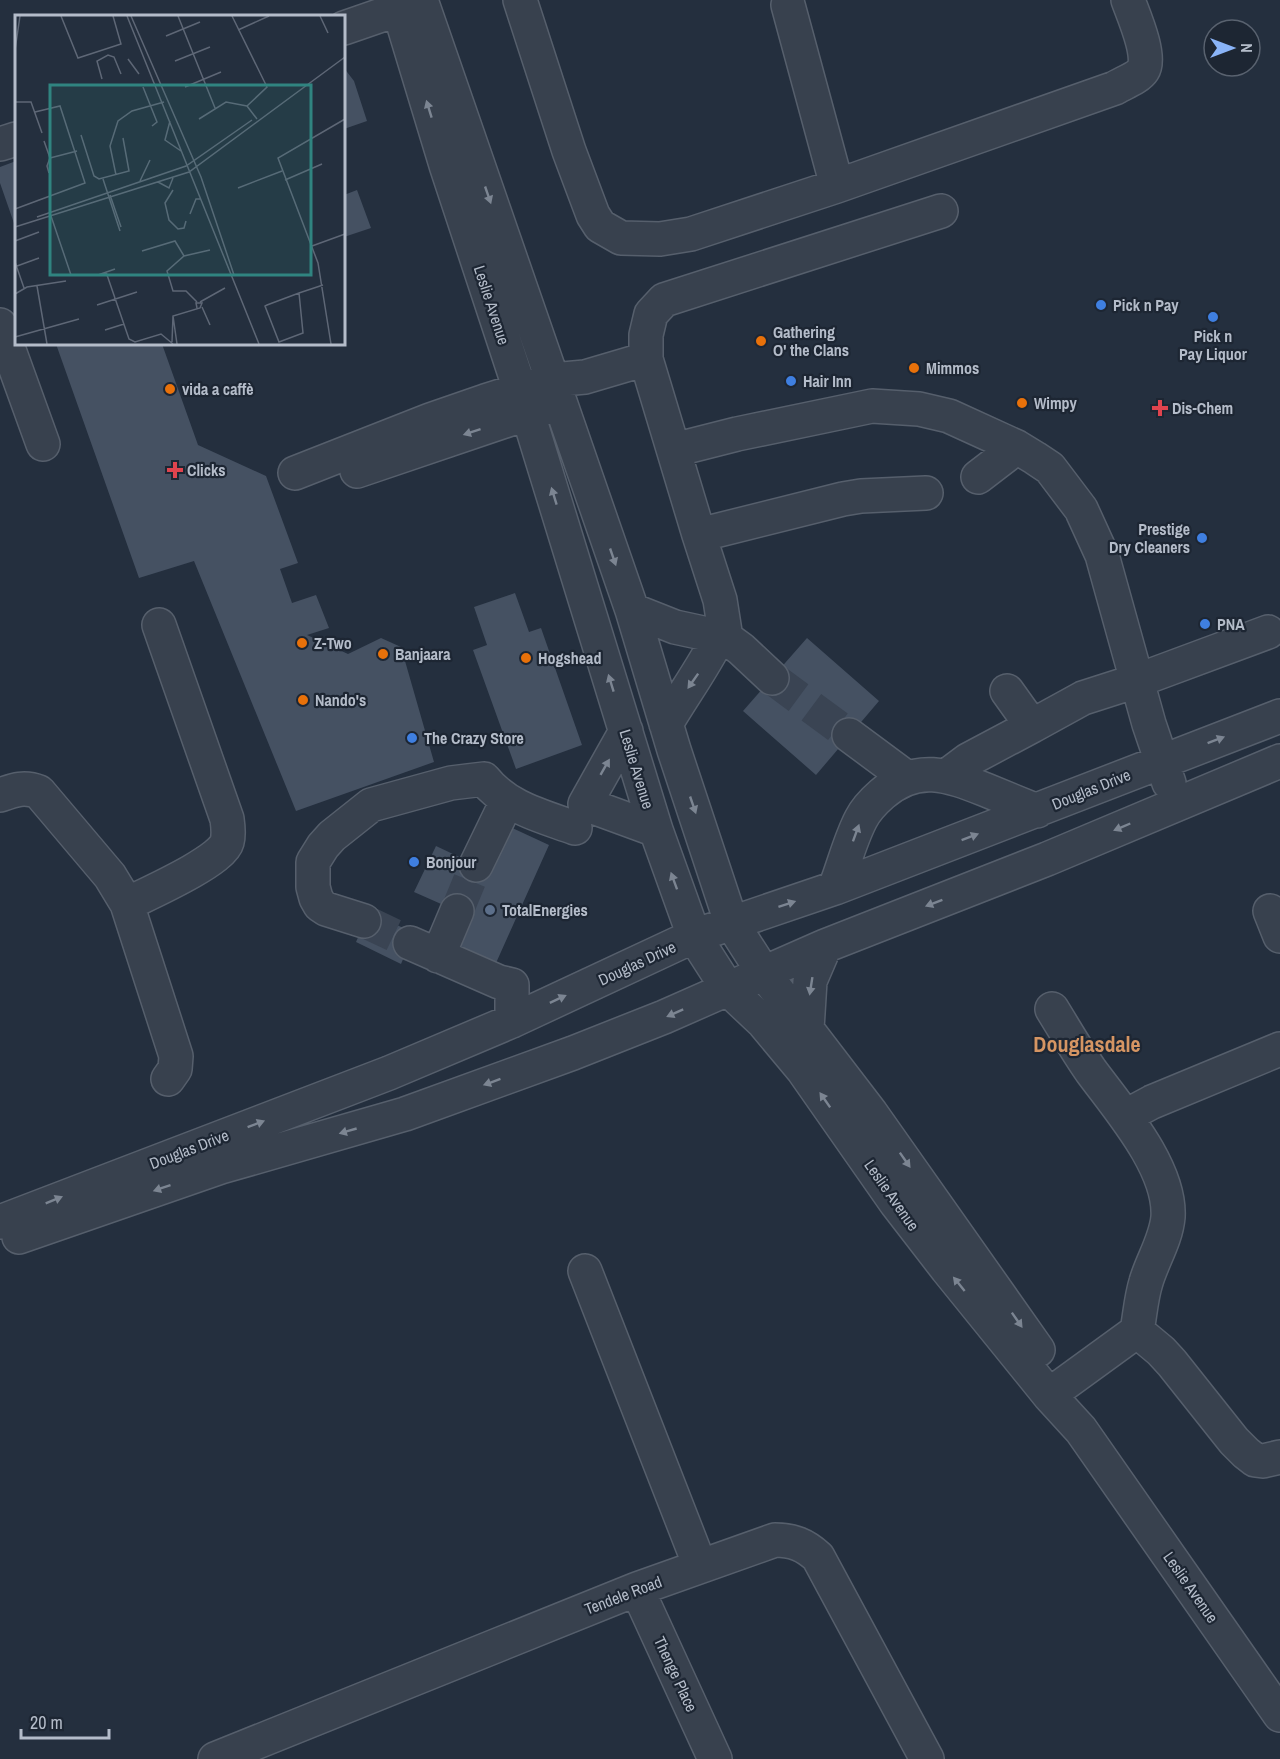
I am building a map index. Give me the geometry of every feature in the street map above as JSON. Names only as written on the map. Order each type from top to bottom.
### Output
[{"type":"street","points":[[520,0],[569,151],[593,215],[600,226],[621,238],[646,239],[691,234],[837,186],[1115,88],[1144,69],[1146,53],[1128,0]]},
{"type":"street","points":[[791,2],[837,186]]},
{"type":"street","points":[[345,28],[405,3]]},
{"type":"street","name":"Leslie Avenue","points":[[405,3],[555,391],[632,610],[666,724],[732,922],[762,972],[871,1113],[1081,1430],[1280,1715]]},
{"type":"street","name":"Leslie Avenue","points":[[405,3],[446,165],[524,402],[656,830],[694,936],[728,989],[762,1022],[803,1070],[896,1203],[1056,1390]]},
{"type":"street","points":[[0,144],[15,139]]},
{"type":"street","points":[[666,724],[722,638],[720,600],[646,359],[646,335],[651,314],[664,300],[941,211]]},
{"type":"street","points":[[0,325],[10,384],[43,444]]},
{"type":"street","points":[[298,482],[430,420],[524,402],[585,377],[646,359]]},
{"type":"street","points":[[674,450],[737,434],[872,406],[919,409],[949,416],[1017,447],[1050,468],[1081,508],[1102,555],[1136,681],[1176,805]]},
{"type":"street","points":[[978,477],[1017,447]]},
{"type":"street","points":[[699,535],[843,499],[926,493]]},
{"type":"street","points":[[632,610],[675,627],[722,638],[741,649],[772,678]]},
{"type":"street","points":[[127,904],[198,868],[221,852],[227,844],[227,819],[159,625]]},
{"type":"street","points":[[948,776],[968,760],[1083,699],[1268,632]]},
{"type":"street","points":[[1007,691],[1032,726]]},
{"type":"street","name":"Douglas Drive","points":[[0,1222],[389,1073],[512,1021],[694,936],[835,888],[1280,716]]},
{"type":"street","points":[[626,731],[585,804],[656,830]]},
{"type":"street","points":[[849,735],[907,778]]},
{"type":"street","name":"Douglas Drive","points":[[0,1244],[221,1167],[405,1114],[573,1053],[664,1017],[762,972],[1047,859],[1280,760]]},
{"type":"street","points":[[835,888],[861,818],[872,803],[891,786],[907,778],[926,774],[948,776],[1037,811]]},
{"type":"street","points":[[364,921],[320,905],[316,898],[313,862],[332,836],[371,805],[451,783],[484,779],[507,801],[522,809],[575,828]]},
{"type":"street","points":[[0,795],[30,788],[39,792],[110,876],[127,904],[176,1056],[175,1069],[168,1079]]},
{"type":"street","points":[[476,865],[507,801]]},
{"type":"street","points":[[457,911],[424,949],[499,982],[512,985],[512,1021]]},
{"type":"street","points":[[807,1029],[810,981],[825,946]]},
{"type":"street","points":[[1052,1010],[1090,1070],[1126,1116],[1159,1175],[1165,1189],[1168,1210],[1166,1230],[1145,1284],[1137,1331],[1056,1390]]},
{"type":"street","points":[[1126,1116],[1152,1102],[1280,1049]]},
{"type":"street","points":[[585,1271],[700,1566]]},
{"type":"street","points":[[1137,1331],[1172,1363],[1246,1453],[1256,1460],[1263,1461],[1280,1457]]},
{"type":"street","name":"Tendele Road","points":[[215,1759],[637,1589],[775,1540],[788,1540],[809,1549],[826,1569],[927,1759]]},
{"type":"street","name":"Thenge Place","points":[[637,1589],[715,1759]]},
{"type":"building","points":[[345,69],[354,81],[367,121],[345,129]]},
{"type":"building","points":[[15,161],[15,226],[0,183],[0,167]]},
{"type":"building","points":[[357,190],[371,228],[345,237],[345,195]]},
{"type":"building","points":[[56,345],[162,345],[198,445],[266,476],[298,563],[280,569],[292,603],[316,595],[329,628],[307,635],[348,654],[381,638],[401,647],[434,762],[296,811],[194,561],[139,578]]},
{"type":"building","points":[[515,593],[529,632],[541,628],[582,745],[516,769],[473,650],[487,645],[474,607]]},
{"type":"building","points":[[807,638],[879,701],[816,775],[743,711]]},
{"type":"building","points":[[506,825],[549,845],[496,963],[454,945],[457,911],[414,892],[436,846],[487,870]]},
{"type":"building","points":[[369,912],[414,933],[401,964],[356,942]]},
{"type":"tunnel","points":[[772,678],[849,735]]},
{"type":"tunnel","points":[[457,911],[476,865]]},
{"type":"tunnel","points":[[364,921],[410,943]]},
{"type":"place","name":"Pick n Pay","points":[[1101,305]]},
{"type":"place","name":"Pick n Pay Liquor","points":[[1213,317]]},
{"type":"place","name":"Gathering O' the Clans","points":[[761,341]]},
{"type":"place","name":"Mimmos","points":[[914,368]]},
{"type":"place","name":"Hair Inn","points":[[791,381]]},
{"type":"place","name":"vida a caffè","points":[[170,389]]},
{"type":"place","name":"Wimpy","points":[[1022,403]]},
{"type":"place","name":"Dis-Chem","points":[[1160,408]]},
{"type":"place","name":"Clicks","points":[[175,470]]},
{"type":"place","name":"Prestige Dry Cleaners","points":[[1202,538]]},
{"type":"place","name":"PNA","points":[[1205,624]]},
{"type":"place","name":"Z-Two","points":[[302,643]]},
{"type":"place","name":"Banjaara","points":[[383,654]]},
{"type":"place","name":"Hogshead","points":[[526,658]]},
{"type":"place","name":"Nando's","points":[[303,700]]},
{"type":"place","name":"The Crazy Store","points":[[412,738]]},
{"type":"place","name":"Bonjour","points":[[414,862]]},
{"type":"place","name":"TotalEnergies","points":[[490,910]]},
{"type":"district","name":"Douglasdale","points":[[1087,1044]]}]
